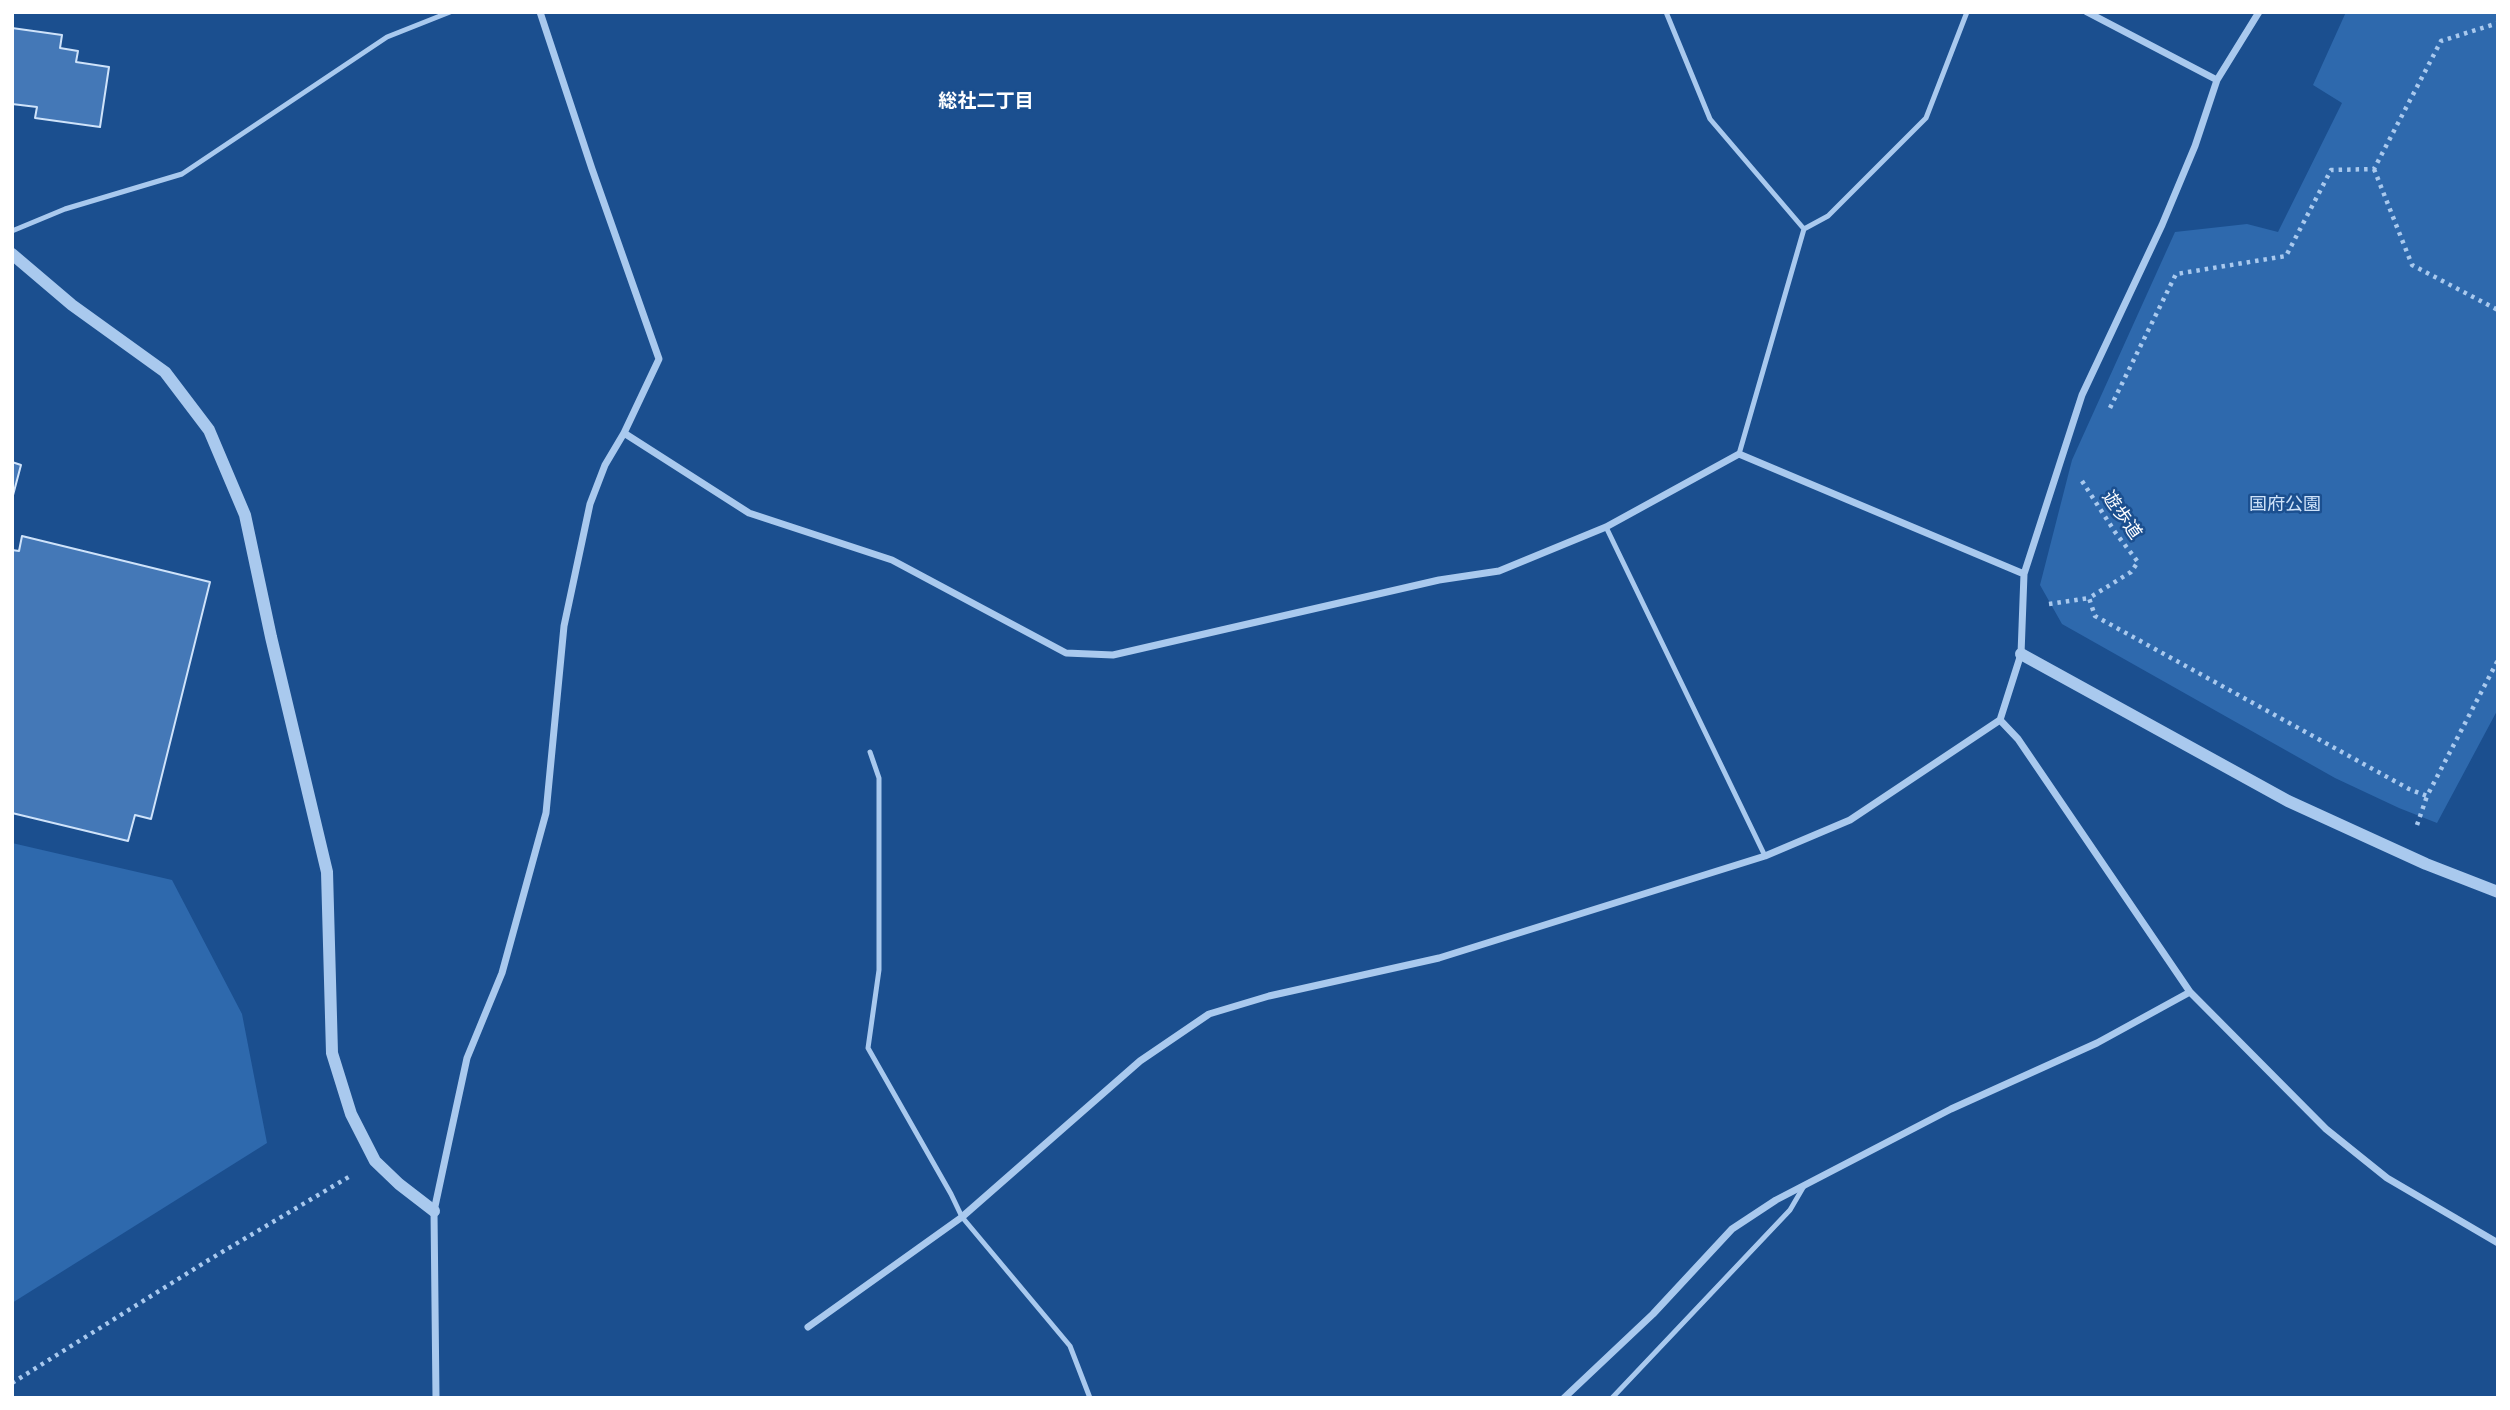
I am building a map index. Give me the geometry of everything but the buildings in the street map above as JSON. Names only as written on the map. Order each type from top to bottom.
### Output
[{"type":"street","points":[[436,1398],[434,1211],[467,1058],[502,973],[546,813],[564,626],[590,504],[605,465],[624,433],[659,359],[540,12]]},
{"type":"street","points":[[2087,12],[2217,80]]},
{"type":"street","points":[[808,1327],[962,1217],[1140,1061],[1209,1014],[1269,996],[1440,958],[1765,856],[1850,820],[2000,720],[2021,654],[2024,573],[2082,395],[2166,214],[2195,146],[2217,80],[2259,12]]},
{"type":"street","points":[[12,254],[72,305],[165,372],[209,430],[245,514],[271,637],[327,872],[332,1052],[351,1114],[375,1161],[434,1211]]},
{"type":"street","points":[[624,433],[749,513],[892,560],[1066,653],[1113,655],[1439,580],[1499,571],[1606,527],[1739,454],[2024,573]]},
{"type":"street","points":[[2021,654],[2288,801],[2426,864],[2498,892]]},
{"type":"street","points":[[2000,720],[2018,739],[2190,992],[2326,1129],[2387,1178],[2498,1243]]},
{"type":"street","points":[[1564,1398],[1653,1314],[1732,1229],[1805,1183],[1951,1109],[2097,1043],[2190,992]]},
{"type":"lane","points":[[12,231],[65,209],[182,174],[387,37],[450,12]]},
{"type":"lane","points":[[1666,12],[1710,119],[1804,229]]},
{"type":"lane","points":[[1739,454],[1804,229],[1828,216],[1926,118],[1967,12]]},
{"type":"lane","points":[[1606,527],[1765,856]]},
{"type":"lane","points":[[870,752],[879,778],[879,970],[868,1048],[962,1217],[1070,1346],[1090,1398]]},
{"type":"lane","points":[[1612,1398],[1790,1210],[1805,1183]]},
{"type":"path","points":[[2498,23],[2441,41],[2374,169],[2412,265],[2498,310]]},
{"type":"path","points":[[2108,411],[2176,274],[2286,256],[2331,170],[2374,169]]},
{"type":"path","name":"遊歩道","points":[[2077,473],[2138,562],[2131,572],[2089,598]]},
{"type":"path","points":[[2044,604],[2089,598],[2095,617],[2409,789],[2427,796]]},
{"type":"path","points":[[2417,825],[2427,796],[2498,660]]},
{"type":"path","points":[[12,1383],[207,1261],[375,1161]]},
{"type":"green space","name":"国府公園","points":[[2346,12],[2498,12],[2498,709],[2437,823],[2335,778],[2062,624],[2040,585],[2072,460],[2175,232],[2247,224],[2278,232],[2342,103],[2313,85]]},
{"type":"green space","points":[[12,843],[172,880],[242,1014],[267,1143],[12,1303]]},
{"type":"district","name":"総社二丁目","points":[[986,101]]}]
